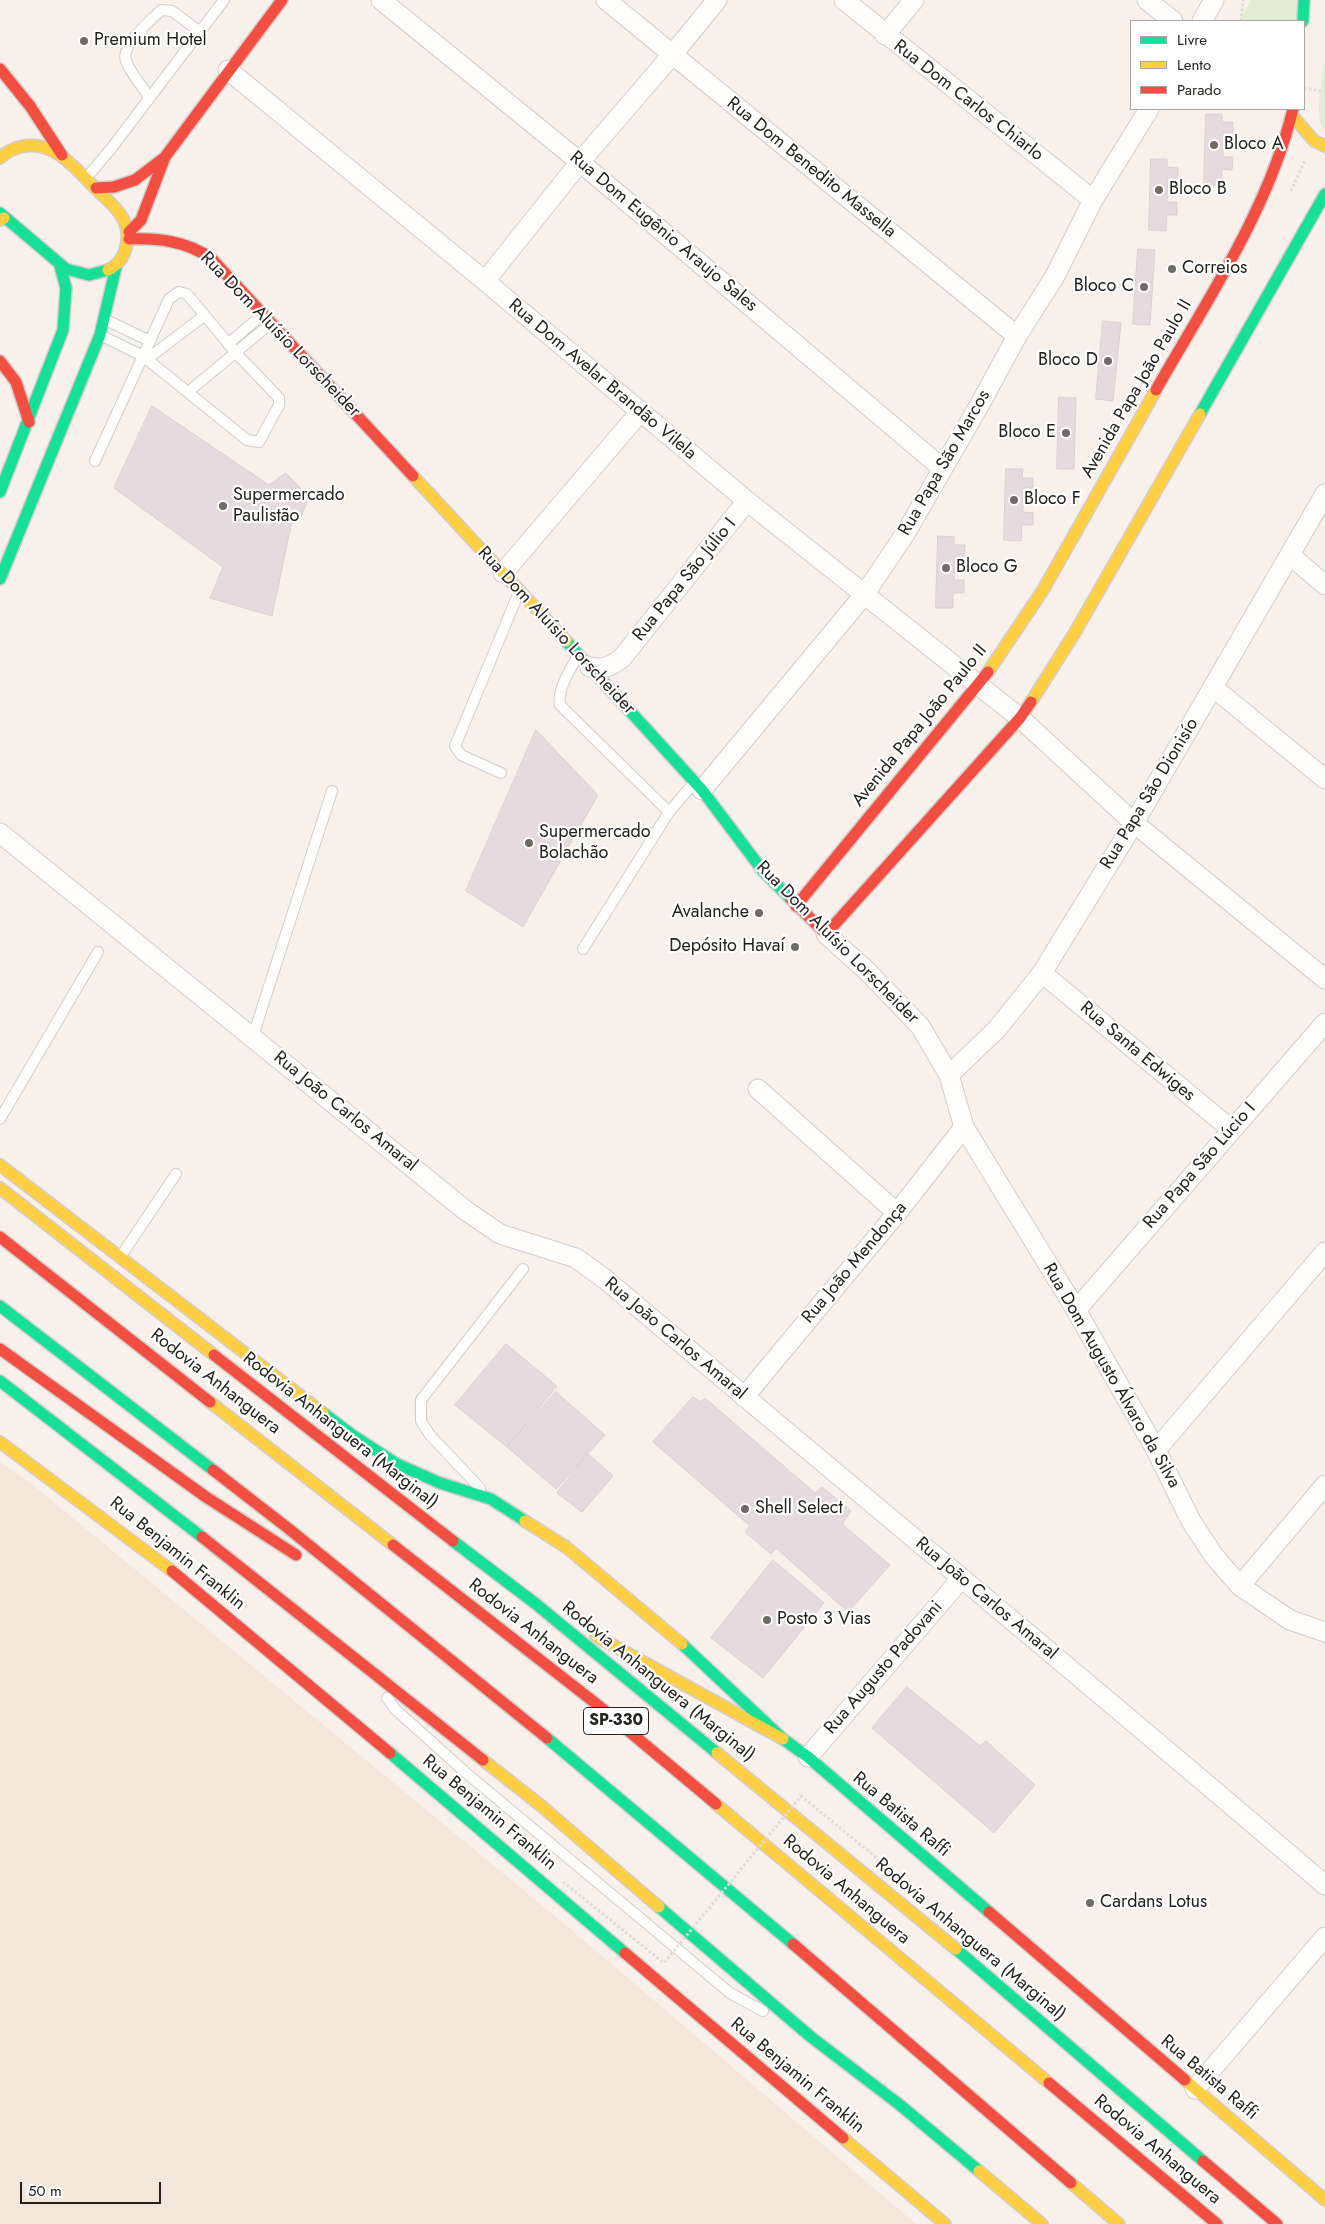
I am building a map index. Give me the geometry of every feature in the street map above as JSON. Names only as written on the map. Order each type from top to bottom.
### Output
[{"type":"main road","points":[[0,580],[100,335],[116,267],[124,254],[129,235],[141,220],[165,157],[282,0]]},
{"type":"main road","points":[[1302,20],[1304,0]]},
{"type":"main road","points":[[0,69],[30,106],[62,156],[115,204],[124,217],[129,235]]},
{"type":"main road","points":[[21,118],[30,106]]},
{"type":"main road","points":[[1292,112],[1314,141],[1325,146]]},
{"type":"main road","name":"Avenida Papa João Paulo II","points":[[796,906],[979,685],[1043,590],[1244,234],[1271,175],[1292,112]]},
{"type":"main road","points":[[2,156],[12,136]]},
{"type":"main road","points":[[2,156],[27,145],[42,146],[62,156]]},
{"type":"main road","points":[[96,188],[114,187],[134,180],[165,157]]},
{"type":"main road","points":[[826,934],[1020,718],[1074,634],[1325,194]]},
{"type":"main road","points":[[1,217],[69,272],[86,276],[99,274],[116,267]]},
{"type":"main road","name":"Rua Dom Aluísio Lorscheider","points":[[129,235],[181,242],[201,250],[211,258],[699,786],[763,871],[826,934]]},
{"type":"main road","points":[[0,492],[29,422],[63,330],[66,288],[60,266]]},
{"type":"main road","points":[[0,361],[16,382],[29,422]]},
{"type":"main road","name":"Rua Batista Raffi","points":[[0,1165],[351,1434],[397,1464],[440,1483],[491,1499],[566,1547],[681,1643],[783,1739],[808,1757],[1325,2200]]},
{"type":"main road","name":"Rodovia Anhanguera (Marginal)","points":[[0,1188],[389,1492],[536,1604],[964,1956],[1277,2224]]},
{"type":"main road","name":"Rodovia Anhanguera","points":[[0,1236],[594,1702],[1217,2224]]},
{"type":"main road","points":[[0,1306],[289,1529],[510,1708],[746,1903],[1119,2223]]},
{"type":"main road","points":[[0,1349],[206,1497],[303,1559]]},
{"type":"main road","points":[[0,1381],[286,1602],[370,1672],[539,1804],[811,2037],[900,2105],[1042,2224]]},
{"type":"main road","name":"Rua Benjamin Franklin","points":[[0,1442],[154,1556],[462,1813],[664,1987],[945,2224]]},
{"type":"main road","points":[[343,1588],[510,1708]]},
{"type":"main road","points":[[536,1604],[783,1739]]},
{"type":"street","name":"Rua Dom Eugênio Araujo Sales","points":[[381,0],[580,162],[942,468]]},
{"type":"street","name":"Rua Dom Benedito Massella","points":[[606,0],[1016,336]]},
{"type":"street","points":[[485,281],[580,162],[717,0]]},
{"type":"street","name":"Rua Dom Carlos Chiarlo","points":[[844,0],[885,35],[1093,200]]},
{"type":"street","points":[[885,35],[914,0]]},
{"type":"street","points":[[1147,0],[1172,20]]},
{"type":"street","points":[[1203,20],[1214,0]]},
{"type":"street","name":"Rua Dom Avelar Brandão Vilela","points":[[228,70],[485,281],[747,501],[1020,718],[1134,824],[1325,979]]},
{"type":"street","name":"Rua Papa São Marcos","points":[[699,786],[864,595],[905,534],[980,404],[1016,336],[1055,276],[1093,200],[1148,110]]},
{"type":"street","points":[[503,573],[641,411]]},
{"type":"street","name":"Rua Papa São Dionisío","points":[[949,1075],[997,1029],[1042,973],[1134,824],[1325,494]]},
{"type":"street","name":"Rua Papa São Júlio I","points":[[613,692],[615,674],[622,658],[747,501]]},
{"type":"street","points":[[1290,555],[1325,585]]},
{"type":"street","name":"Rua Papa São Júlio I","points":[[584,661],[604,669],[622,658]]},
{"type":"street","points":[[1214,688],[1325,779]]},
{"type":"street","name":"Rua João Carlos Amaral","points":[[0,834],[253,1036],[465,1210],[500,1234],[576,1258],[606,1280],[961,1579],[1156,1740],[1325,1885]]},
{"type":"street","name":"Rua Dom Aluísio Lorscheider","points":[[826,934],[868,972],[920,1026],[949,1075]]},
{"type":"street","name":"Rua Santa Edwiges","points":[[1042,973],[1232,1130]]},
{"type":"street","name":"Rua Papa São Lúcio I","points":[[1076,1310],[1325,1023]]},
{"type":"street","name":"Rua Dom Augusto Álvaro da Silva","points":[[949,1075],[964,1126],[1076,1310],[1156,1450],[1191,1521],[1214,1556],[1240,1586],[1290,1620],[1325,1632]]},
{"type":"street","points":[[758,1090],[897,1213]]},
{"type":"street","name":"Rua João Mendonça","points":[[744,1397],[897,1213],[964,1126]]},
{"type":"street","points":[[1156,1450],[1325,1252]]},
{"type":"street","points":[[1240,1586],[1325,1485]]},
{"type":"street","name":"Rua Augusto Padovani","points":[[808,1757],[961,1579]]},
{"type":"street","points":[[1195,2089],[1325,1937]]},
{"type":"lane","points":[[86,178],[110,150],[224,0]]},
{"type":"lane","points":[[149,97],[126,62],[124,54],[127,46],[162,10],[172,11],[199,31]]},
{"type":"lane","points":[[95,461],[145,357],[169,299],[179,292],[187,294],[228,344],[279,398],[279,406],[259,442],[247,440],[145,357],[100,335]]},
{"type":"lane","points":[[228,344],[263,314]]},
{"type":"lane","points":[[145,357],[204,316]]},
{"type":"lane","points":[[104,318],[150,341]]},
{"type":"lane","points":[[188,392],[272,323]]},
{"type":"lane","points":[[501,773],[461,755],[455,746],[519,591]]},
{"type":"lane","points":[[584,661],[568,673],[559,698],[560,705],[669,812]]},
{"type":"lane","points":[[584,949],[669,812],[699,786]]},
{"type":"lane","points":[[253,1036],[332,791]]},
{"type":"lane","points":[[0,1119],[98,952]]},
{"type":"lane","points":[[120,1257],[176,1174]]},
{"type":"lane","points":[[491,1499],[430,1435],[421,1421],[421,1400],[523,1269]]},
{"type":"lane","points":[[370,1672],[395,1709],[465,1772],[730,1993],[811,2037]]},
{"type":"path","points":[[1242,20],[1244,0]]},
{"type":"path","points":[[1305,88],[1325,92]]},
{"type":"path","points":[[563,1882],[664,1963],[801,1796],[922,1896]]},
{"type":"shaded area","points":[[0,1462],[28,1481],[568,1927],[916,2224],[0,2224]]},
{"type":"green space","points":[[1251,0],[1300,0],[1299,20],[1240,20]]},
{"type":"green space","points":[[1325,62],[1325,131],[1321,125],[1319,108]]},
{"type":"building","name":"Bloco A","points":[[1206,114],[1222,114],[1222,122],[1233,122],[1233,133],[1223,133],[1223,157],[1233,157],[1232,170],[1222,169],[1221,185],[1204,185]]},
{"type":"building","name":"Bloco B","points":[[1151,159],[1167,159],[1167,167],[1178,168],[1178,178],[1168,178],[1167,202],[1177,202],[1177,215],[1167,215],[1166,231],[1149,230]]},
{"type":"building","name":"Bloco C","points":[[1138,249],[1155,250],[1150,325],[1133,324]]},
{"type":"building","name":"Bloco D","points":[[1103,321],[1121,323],[1113,401],[1096,399]]},
{"type":"building","name":"Bloco E","points":[[1059,397],[1076,398],[1074,469],[1057,469]]},
{"type":"building","name":"Supermercado Paulistão","points":[[152,406],[269,485],[286,473],[309,497],[301,517],[293,516],[272,616],[210,598],[223,567],[114,488]]},
{"type":"building","name":"Bloco F","points":[[1006,469],[1023,469],[1022,478],[1033,478],[1033,488],[1023,488],[1023,512],[1033,513],[1033,525],[1022,525],[1021,541],[1004,540]]},
{"type":"building","name":"Bloco G","points":[[938,536],[954,537],[954,545],[965,545],[965,556],[955,556],[954,580],[964,580],[964,593],[953,593],[953,608],[936,608]]},
{"type":"building","name":"Supermercado Bolachão","points":[[536,730],[598,795],[523,927],[466,891]]},
{"type":"building","points":[[506,1344],[557,1386],[507,1447],[455,1405]]},
{"type":"building","points":[[556,1392],[605,1435],[556,1489],[507,1447]]},
{"type":"building","points":[[693,1397],[701,1402],[705,1398],[815,1493],[822,1487],[851,1511],[842,1524],[890,1565],[848,1612],[776,1548],[771,1554],[745,1532],[750,1526],[653,1442]]},
{"type":"building","points":[[588,1454],[613,1476],[582,1512],[557,1493]]},
{"type":"building","name":"Posto 3 Vias","points":[[773,1560],[824,1603],[763,1678],[711,1638]]},
{"type":"building","points":[[907,1687],[980,1746],[986,1741],[1035,1785],[994,1833],[872,1728]]},
{"type":"traffic: fast","points":[[1303,20],[1304,0]]},
{"type":"traffic: fast","points":[[1200,414],[1325,194]]},
{"type":"traffic: fast","points":[[0,213],[66,269],[89,275],[108,270]]},
{"type":"traffic: fast","points":[[0,492],[63,330],[66,288],[60,266]]},
{"type":"traffic: fast","points":[[0,579],[100,335],[116,267]]},
{"type":"traffic: fast","points":[[566,641],[702,790],[763,871],[791,899]]},
{"type":"traffic: fast","points":[[0,1306],[213,1470]]},
{"type":"traffic: fast","points":[[0,1381],[202,1537]]},
{"type":"traffic: fast","points":[[323,1413],[397,1464],[440,1483],[491,1499],[525,1521]]},
{"type":"traffic: fast","points":[[453,1541],[536,1604],[717,1753]]},
{"type":"traffic: fast","points":[[682,1644],[783,1739],[808,1757],[989,1912]]},
{"type":"traffic: fast","points":[[547,1738],[793,1944]]},
{"type":"traffic: fast","points":[[390,1753],[625,1953]]},
{"type":"traffic: fast","points":[[659,1907],[811,2037],[900,2105],[979,2171]]},
{"type":"traffic: fast","points":[[956,1949],[1203,2161]]},
{"type":"traffic: slow","points":[[1292,115],[1314,141],[1325,146]]},
{"type":"traffic: slow","points":[[0,158],[8,152],[24,146],[45,147],[63,157],[114,206],[124,220],[127,237],[122,257],[115,266],[108,270]]},
{"type":"traffic: slow","points":[[0,220],[4,218]]},
{"type":"traffic: slow","points":[[988,672],[1043,590],[1156,390]]},
{"type":"traffic: slow","points":[[1031,702],[1074,634],[1200,414]]},
{"type":"traffic: slow","points":[[413,476],[566,641]]},
{"type":"traffic: slow","points":[[0,1165],[323,1413]]},
{"type":"traffic: slow","points":[[0,1188],[214,1355]]},
{"type":"traffic: slow","points":[[210,1402],[393,1545]]},
{"type":"traffic: slow","points":[[0,1442],[172,1571]]},
{"type":"traffic: slow","points":[[525,1521],[566,1547],[682,1644]]},
{"type":"traffic: slow","points":[[596,1636],[783,1739]]},
{"type":"traffic: slow","points":[[717,1753],[956,1949]]},
{"type":"traffic: slow","points":[[483,1760],[539,1804],[659,1907]]},
{"type":"traffic: slow","points":[[716,1804],[1049,2083]]},
{"type":"traffic: slow","points":[[1185,2080],[1325,2200]]},
{"type":"traffic: slow","points":[[843,2138],[945,2224]]},
{"type":"traffic: slow","points":[[979,2171],[1042,2224]]},
{"type":"traffic: slow","points":[[1071,2183],[1119,2224]]},
{"type":"traffic: jam","points":[[96,188],[114,187],[135,180],[165,157],[282,0]]},
{"type":"traffic: jam","points":[[0,69],[30,106],[62,155]]},
{"type":"traffic: jam","points":[[1156,390],[1215,289],[1252,219],[1282,146],[1293,110]]},
{"type":"traffic: jam","points":[[129,232],[141,220],[165,157]]},
{"type":"traffic: jam","points":[[129,239],[151,239],[182,244],[211,258],[413,476]]},
{"type":"traffic: jam","points":[[0,361],[16,382],[29,422]]},
{"type":"traffic: jam","points":[[796,906],[988,672]]},
{"type":"traffic: jam","points":[[791,899],[826,934],[1020,718],[1031,702]]},
{"type":"traffic: jam","points":[[0,1237],[210,1402]]},
{"type":"traffic: jam","points":[[0,1349],[206,1497],[296,1555]]},
{"type":"traffic: jam","points":[[214,1355],[453,1541]]},
{"type":"traffic: jam","points":[[213,1470],[289,1529],[547,1738]]},
{"type":"traffic: jam","points":[[202,1537],[483,1760]]},
{"type":"traffic: jam","points":[[393,1545],[594,1702],[716,1804]]},
{"type":"traffic: jam","points":[[172,1571],[390,1753]]},
{"type":"traffic: jam","points":[[989,1912],[1185,2080]]},
{"type":"traffic: jam","points":[[793,1944],[1071,2183]]},
{"type":"traffic: jam","points":[[625,1953],[843,2138]]},
{"type":"traffic: jam","points":[[1049,2083],[1217,2224]]},
{"type":"traffic: jam","points":[[1203,2161],[1277,2224]]},
{"type":"place","name":"Premium Hotel","points":[[84,41]]},
{"type":"place","name":"Bloco A","points":[[1214,145]]},
{"type":"place","name":"Bloco B","points":[[1159,190]]},
{"type":"place","name":"Correios","points":[[1172,269]]},
{"type":"place","name":"Bloco C","points":[[1144,287]]},
{"type":"place","name":"Bloco D","points":[[1108,361]]},
{"type":"place","name":"Bloco E","points":[[1066,433]]},
{"type":"place","name":"Bloco F","points":[[1014,500]]},
{"type":"place","name":"Supermercado Paulistão","points":[[223,506]]},
{"type":"place","name":"Bloco G","points":[[946,568]]},
{"type":"place","name":"Supermercado Bolachão","points":[[529,843]]},
{"type":"place","name":"Avalanche","points":[[759,913]]},
{"type":"place","name":"Depósito Havaí","points":[[795,947]]},
{"type":"place","name":"Shell Select","points":[[745,1509]]},
{"type":"place","name":"Posto 3 Vias","points":[[767,1620]]},
{"type":"place","name":"Cardans Lotus","points":[[1090,1903]]}]
